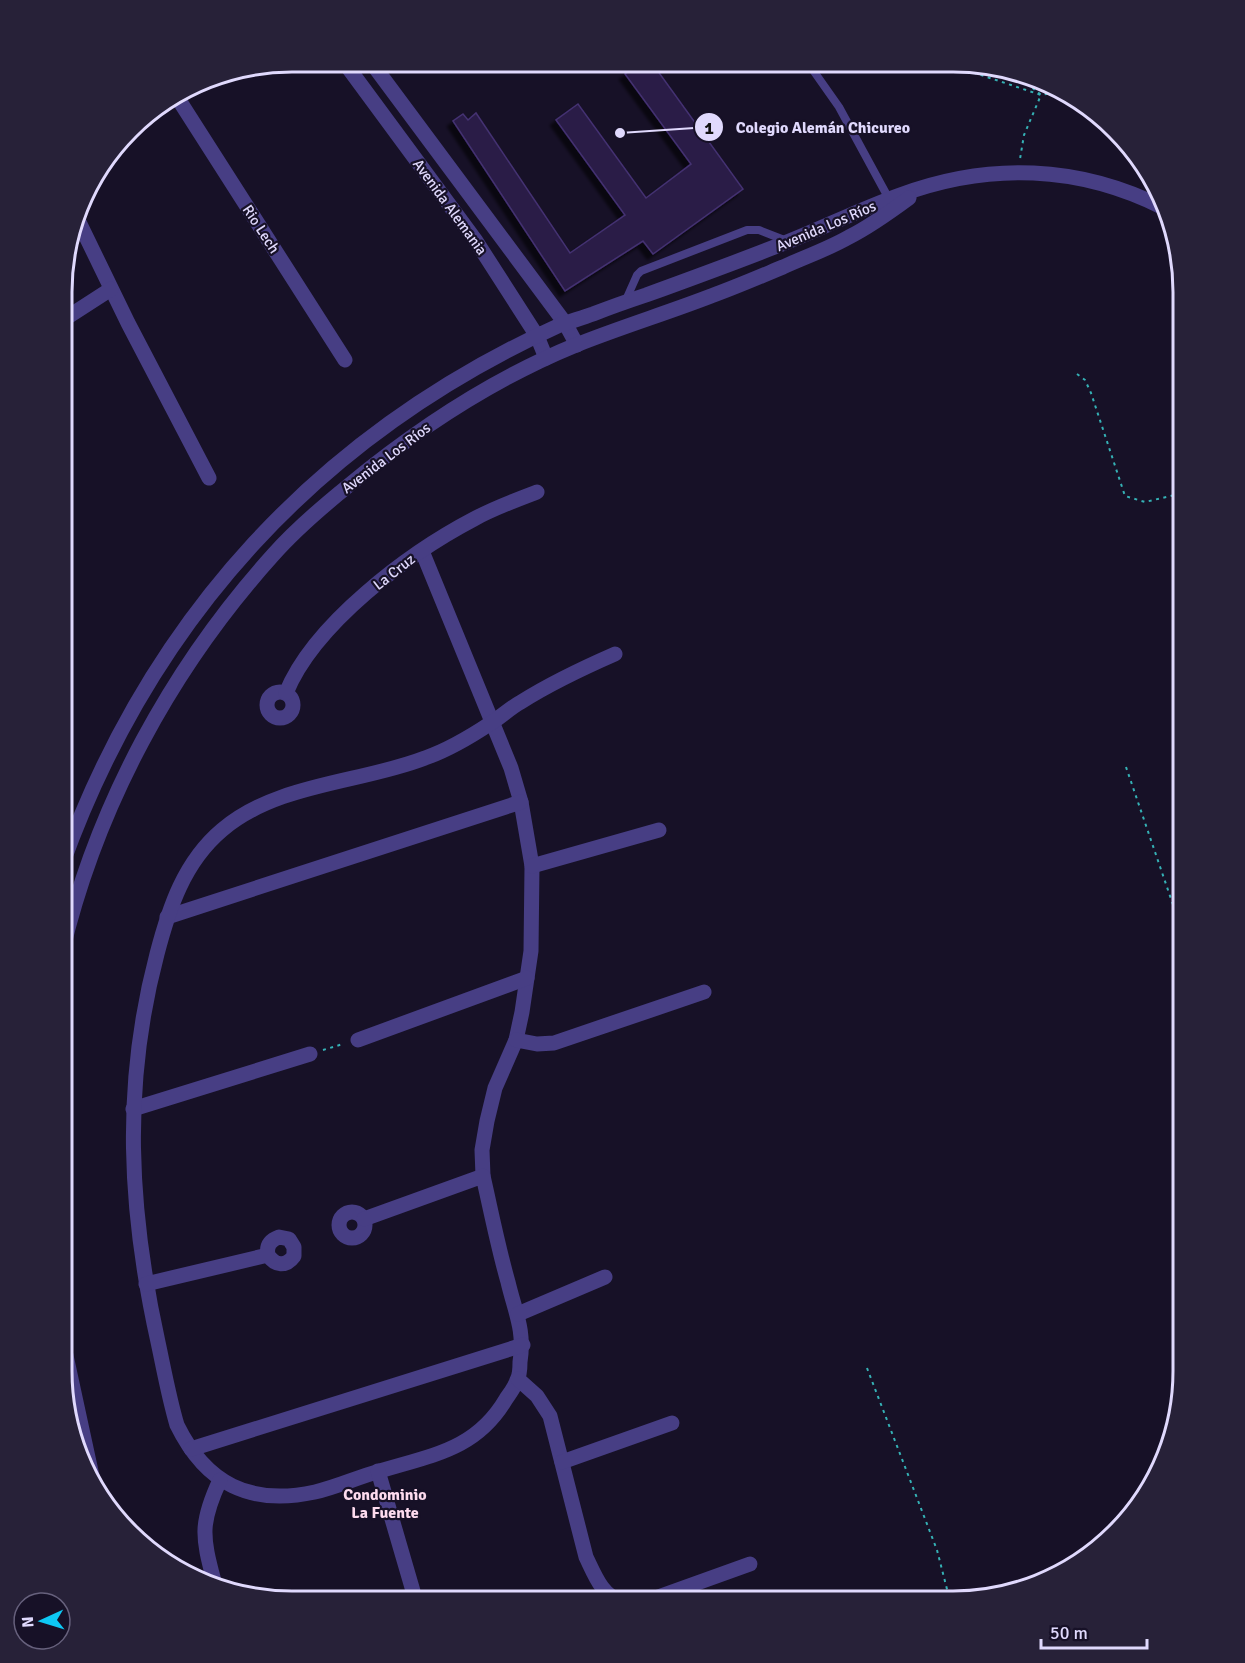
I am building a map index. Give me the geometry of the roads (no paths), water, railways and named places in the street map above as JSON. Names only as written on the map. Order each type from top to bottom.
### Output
[{"type":"street","name":"Avenida Alemania","points":[[351,72],[476,241],[537,336],[546,358]]},
{"type":"street","name":"Avenida Alemania","points":[[378,72],[565,323],[577,345]]},
{"type":"street","points":[[376,105],[394,93]]},
{"type":"street","name":"Rio Lech","points":[[180,103],[345,360]]},
{"type":"street","name":"Avenida Los Ríos","points":[[72,841],[102,770],[144,691],[213,589],[259,537],[327,473],[388,424],[463,376],[565,323],[809,234],[921,187],[950,179],[1018,172],[1066,175],[1088,179],[1131,193],[1154,203]]},
{"type":"street","name":"Avenida Los Ríos","points":[[72,917],[90,860],[115,798],[171,690],[212,629],[275,553],[329,501],[401,444],[465,401],[546,358],[710,297],[850,237],[902,203],[921,187]]},
{"type":"street","points":[[82,228],[128,323],[209,478]]},
{"type":"street","points":[[476,241],[495,230]]},
{"type":"street","points":[[809,234],[816,245],[817,252]]},
{"type":"street","points":[[72,314],[111,289]]},
{"type":"street","name":"La Cruz","points":[[286,693],[293,676],[314,647],[336,622],[371,589],[422,551],[475,518],[537,492]]},
{"type":"street","points":[[259,537],[275,553]]},
{"type":"street","points":[[422,551],[492,723],[511,768],[521,802],[532,866],[531,951],[527,978],[516,1040],[495,1088],[482,1150],[483,1176],[508,1284],[518,1314],[523,1345],[518,1379],[499,1411],[476,1435],[441,1454],[317,1491],[290,1496],[272,1496],[251,1492],[220,1480],[206,1468],[191,1449],[177,1425],[146,1284],[134,1184],[132,1109],[136,1068],[147,996],[174,898],[192,865],[213,838],[239,818],[270,803],[307,790],[394,768],[453,746],[492,723],[518,703],[553,682],[615,654]]},
{"type":"street","points":[[167,917],[521,802]]},
{"type":"street","points":[[532,866],[659,830]]},
{"type":"street","points":[[72,849],[83,852],[90,860]]},
{"type":"street","points":[[358,1040],[527,978]]},
{"type":"street","points":[[516,1040],[537,1044],[554,1043],[704,992]]},
{"type":"street","points":[[132,1109],[310,1054]]},
{"type":"street","points":[[364,1219],[483,1176]]},
{"type":"street","points":[[146,1284],[268,1255]]},
{"type":"street","points":[[518,1314],[605,1277]]},
{"type":"street","points":[[191,1449],[523,1345]]},
{"type":"street","points":[[518,1379],[537,1396],[549,1416],[586,1557],[606,1591]]},
{"type":"street","points":[[72,1384],[84,1443]]},
{"type":"street","points":[[562,1462],[672,1423]]},
{"type":"street","points":[[378,1471],[413,1591]]},
{"type":"street","points":[[213,1576],[206,1545],[205,1526],[210,1502],[220,1480]]},
{"type":"street","points":[[675,1591],[750,1564]]},
{"type":"lane","points":[[814,72],[839,107],[889,199]]},
{"type":"lane","points":[[625,302],[640,271],[747,230],[759,230],[788,242]]},
{"type":"place","name":"Colegio Alemán Chicureo","points":[[620,133]]},
{"type":"district","name":"Condominio La Fuente","points":[[385,1503]]}]
